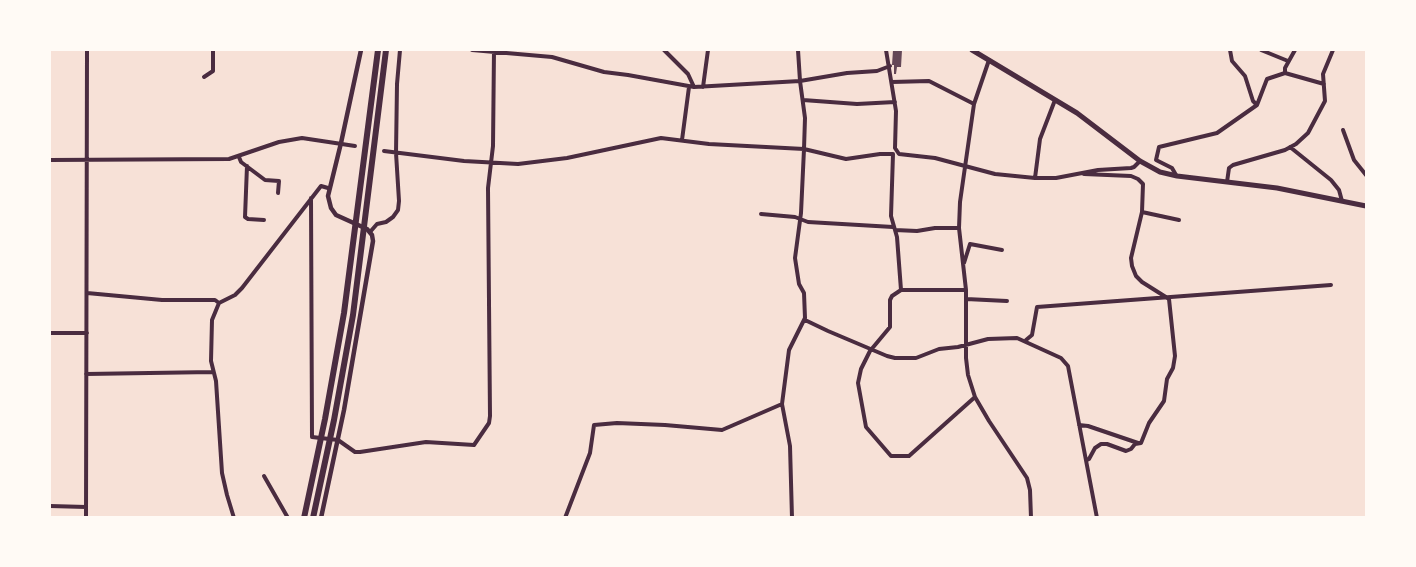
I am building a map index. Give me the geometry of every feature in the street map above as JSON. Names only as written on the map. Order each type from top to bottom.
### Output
[{"type":"highway","points":[[304,518],[339,349],[378,50]]},
{"type":"highway","points":[[313,518],[347,352],[386,50]]},
{"type":"main road","points":[[972,50],[1077,113],[1140,160],[1160,171],[1177,176],[1277,188],[1366,207]]},
{"type":"street","points":[[86,518],[87,50]]},
{"type":"street","points":[[204,77],[213,71],[213,50]]},
{"type":"street","points":[[361,50],[341,143],[328,188],[329,204],[336,215],[370,232]]},
{"type":"street","points":[[370,232],[377,224],[393,217],[398,210],[399,186],[396,153],[400,50]]},
{"type":"street","points":[[472,50],[552,57],[604,72],[691,87],[800,81],[847,73],[877,71],[890,66]]},
{"type":"street","points":[[664,50],[688,74],[691,87],[682,140]]},
{"type":"street","points":[[703,87],[708,50]]},
{"type":"street","points":[[792,518],[790,446],[782,404],[789,350],[805,320],[804,293],[795,258],[800,219],[806,118],[798,50]]},
{"type":"street","points":[[886,50],[895,102],[895,153],[891,194],[901,290]]},
{"type":"street","points":[[1230,50],[1232,61],[1245,76],[1253,101],[1257,105]]},
{"type":"street","points":[[1260,50],[1288,61]]},
{"type":"street","points":[[1286,73],[1288,61],[1294,50]]},
{"type":"street","points":[[1227,182],[1229,168],[1233,165],[1290,147],[1308,134],[1325,101],[1323,74],[1333,50]]},
{"type":"street","points":[[311,198],[312,437],[338,440],[354,452],[360,453],[426,442],[474,445],[489,423],[488,188],[492,163],[494,51]]},
{"type":"street","points":[[989,59],[974,104],[964,166],[959,228],[966,290],[968,375],[975,397],[988,421],[1014,460],[1024,470],[1032,503],[1031,518]]},
{"type":"street","points":[[1177,176],[1172,168],[1156,160],[1159,147],[1217,133],[1257,105],[1267,79],[1286,73],[1324,84]]},
{"type":"street","points":[[892,82],[929,81],[974,104]]},
{"type":"street","points":[[803,100],[857,104],[895,102]]},
{"type":"street","points":[[1035,178],[1040,139],[1055,100]]},
{"type":"street","points":[[1343,130],[1354,160],[1366,175]]},
{"type":"street","points":[[50,160],[221,159],[239,157],[294,139],[355,146]]},
{"type":"street","points":[[384,151],[519,164],[543,162],[651,140],[682,140],[709,144],[804,149],[846,159],[895,153],[936,158],[989,173],[1035,178],[1084,174],[1131,176],[1138,179],[1143,184],[1142,212],[1131,258],[1132,269],[1142,282],[1170,302],[1174,363],[1167,379],[1164,401],[1149,423],[1143,440],[1126,451],[1101,444],[1086,460]]},
{"type":"street","points":[[1290,147],[1331,180],[1339,190],[1342,201]]},
{"type":"street","points":[[239,157],[265,180],[279,181],[278,193]]},
{"type":"street","points":[[1084,174],[1133,167],[1140,160]]},
{"type":"street","points":[[247,166],[245,217],[264,220]]},
{"type":"street","points":[[234,518],[222,473],[216,381],[211,361],[213,315],[219,303],[235,295],[242,288],[321,186],[328,188]]},
{"type":"street","points":[[1142,212],[1179,220]]},
{"type":"street","points":[[761,214],[808,222],[917,231],[959,228]]},
{"type":"street","points":[[321,518],[338,440],[372,244],[370,232]]},
{"type":"street","points":[[964,264],[970,244],[1002,250]]},
{"type":"street","points":[[1025,340],[1032,335],[1037,307],[1331,285]]},
{"type":"street","points":[[966,290],[901,290],[890,300],[890,327],[872,349],[859,376],[861,403],[867,427],[891,456],[909,456],[975,397]]},
{"type":"street","points":[[87,293],[162,300],[215,300],[219,303]]},
{"type":"street","points":[[966,299],[1007,301]]},
{"type":"street","points":[[805,320],[887,356],[916,358],[939,349],[988,339],[1017,338],[1066,362],[1097,518]]},
{"type":"street","points":[[50,333],[87,333]]},
{"type":"street","points":[[86,374],[213,372]]},
{"type":"street","points":[[565,518],[590,453],[594,425],[617,423],[722,430],[782,404]]},
{"type":"street","points":[[1079,425],[1138,443]]},
{"type":"street","points":[[264,476],[288,518]]},
{"type":"street","points":[[50,506],[86,507]]},
{"type":"building","points":[[893,50],[902,50],[901,67],[897,67],[896,74],[894,74],[894,65],[892,65]]}]
